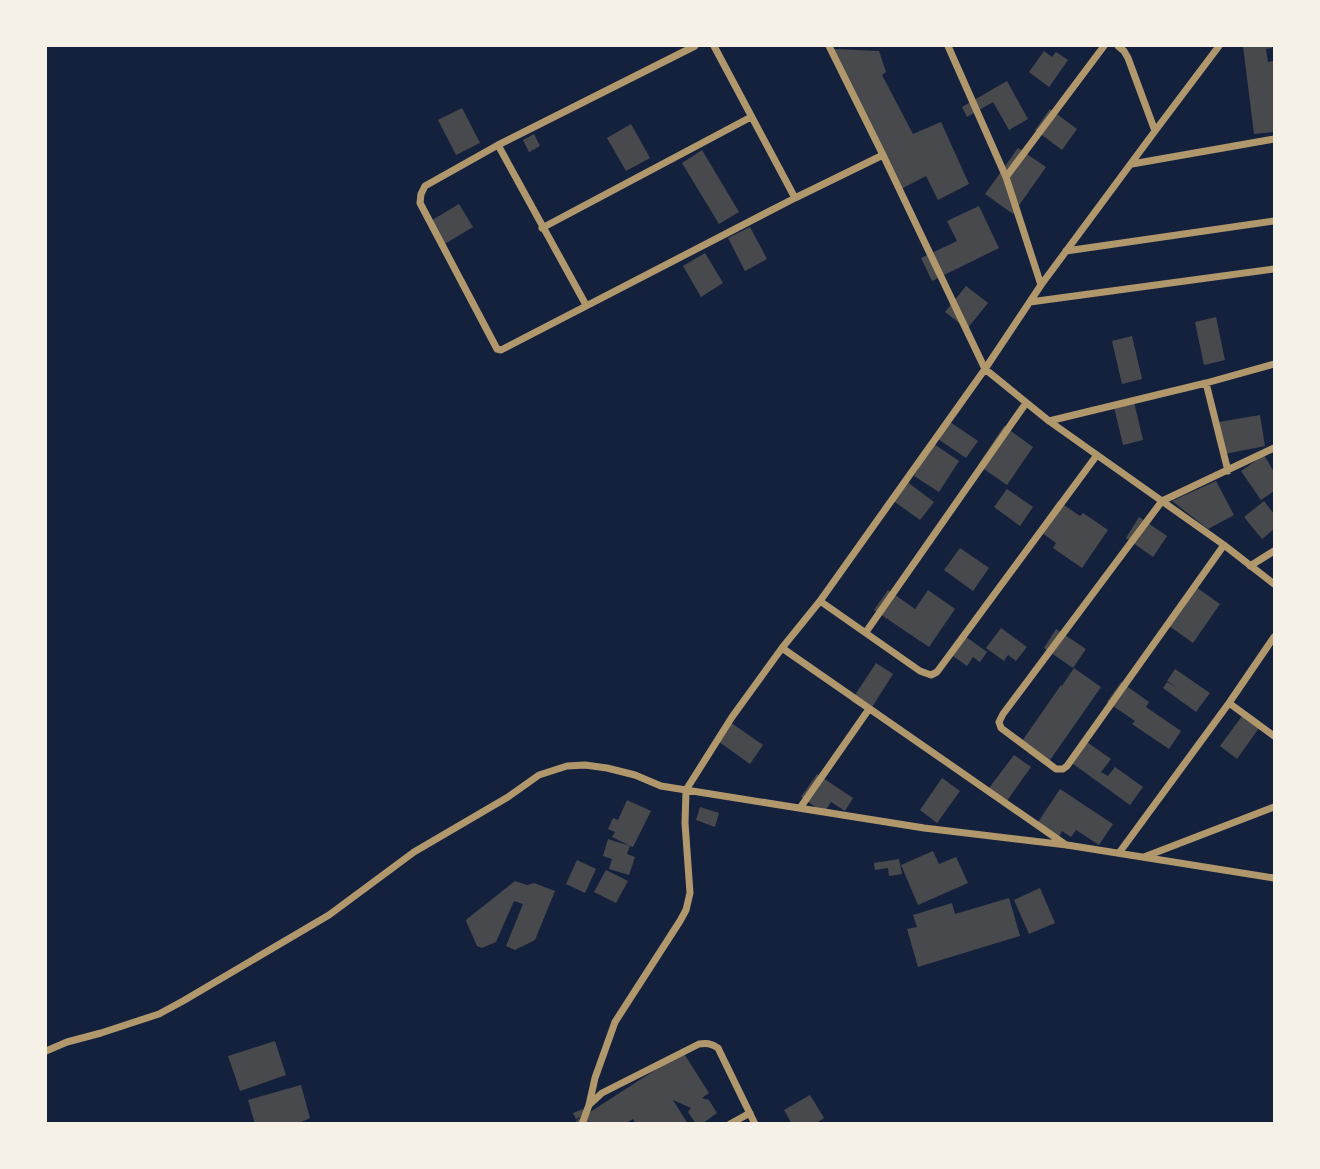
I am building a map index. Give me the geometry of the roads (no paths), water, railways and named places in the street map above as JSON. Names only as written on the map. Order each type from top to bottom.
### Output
[{"type":"street","points":[[695,46],[498,145],[425,186],[421,203],[495,347],[501,350],[884,155]]},
{"type":"street","points":[[714,46],[795,198]]},
{"type":"street","points":[[829,46],[884,155],[985,369],[1026,404],[1275,584]]},
{"type":"street","points":[[948,46],[1006,177],[1041,285]]},
{"type":"street","points":[[1006,177],[1104,46]]},
{"type":"street","points":[[1118,46],[1128,58],[1155,131]]},
{"type":"street","points":[[582,1124],[614,1022],[680,921],[689,900],[686,790],[733,717],[782,648],[820,601],[985,369],[1041,285],[1219,46]]},
{"type":"street","points":[[542,228],[751,117]]},
{"type":"street","points":[[1131,164],[1275,139]]},
{"type":"street","points":[[498,145],[586,305]]},
{"type":"street","points":[[1066,251],[1275,221]]},
{"type":"street","points":[[1030,302],[1275,269]]},
{"type":"street","points":[[1049,421],[1275,364]]},
{"type":"street","points":[[1206,383],[1228,471]]},
{"type":"street","points":[[866,632],[1026,404]]},
{"type":"street","points":[[1224,545],[1067,766],[1056,769],[1001,728],[999,719],[1162,501],[1275,448]]},
{"type":"street","points":[[820,601],[920,671],[931,675],[937,672],[1097,455]]},
{"type":"street","points":[[1250,566],[1275,551]]},
{"type":"street","points":[[1119,853],[1275,637]]},
{"type":"street","points":[[782,648],[1068,845]]},
{"type":"street","points":[[1229,703],[1275,736]]},
{"type":"street","points":[[800,808],[869,709]]},
{"type":"street","points":[[46,1051],[159,1014],[183,1001],[329,915],[414,852],[540,775],[568,766],[607,768],[635,775],[661,786],[924,828],[1068,845],[1275,878]]},
{"type":"street","points":[[1144,857],[1275,807]]},
{"type":"street","points":[[590,1105],[602,1093],[698,1044],[706,1043],[718,1048],[755,1124]]},
{"type":"street","points":[[730,1124],[750,1113]]}]
